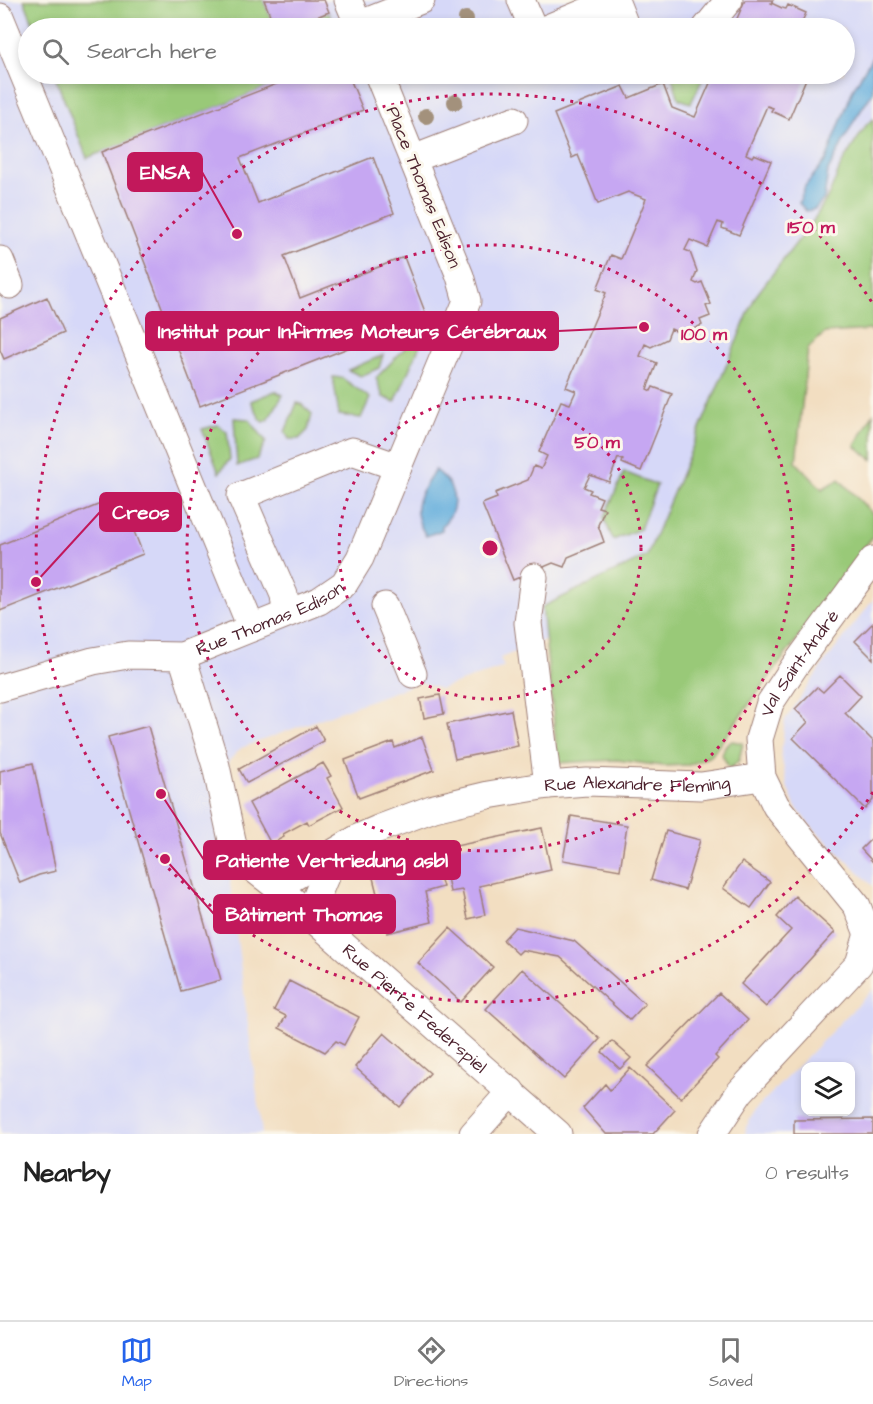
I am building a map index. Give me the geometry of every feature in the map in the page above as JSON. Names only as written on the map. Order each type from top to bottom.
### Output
[{"type":"street","points":[[348,0],[355,18]]},
{"type":"street","points":[[380,18],[421,0]]},
{"type":"street","points":[[521,0],[529,18]]},
{"type":"street","points":[[566,18],[587,6],[615,0],[622,18]]},
{"type":"street","points":[[714,18],[729,0]]},
{"type":"street","points":[[0,17],[18,61]]},
{"type":"street","points":[[28,84],[251,627]]},
{"type":"street","name":"Place Thomas Edison","points":[[382,84],[460,276],[467,301]]},
{"type":"street","points":[[413,159],[514,120]]},
{"type":"street","points":[[0,260],[10,285]]},
{"type":"street","name":"Rue Thomas Edison","points":[[0,688],[93,661],[128,655],[183,656],[251,627],[285,604],[319,601],[344,584],[360,558],[467,301]]},
{"type":"street","points":[[285,604],[241,496],[352,451],[398,467]]},
{"type":"street","name":"Val Saint-André","points":[[762,777],[759,739],[770,704],[794,667],[873,560]]},
{"type":"street","points":[[534,577],[528,623],[548,785]]},
{"type":"street","points":[[385,606],[413,674]]},
{"type":"street","name":"Rue Pierre Federspiel","points":[[183,656],[216,766],[235,854],[277,887],[558,1134]]},
{"type":"street","points":[[719,1128],[740,1092],[859,964],[870,933],[857,906],[776,806],[762,777]]},
{"type":"street","name":"Rue Alexandre Fleming","points":[[277,887],[360,837],[434,808],[488,795],[548,785],[587,782],[701,786],[762,777]]},
{"type":"street","points":[[309,915],[335,853]]},
{"type":"street","points":[[473,1134],[511,1091]]},
{"type":"shaded area","points":[[0,0],[873,0],[873,119],[867,124],[813,221],[755,297],[647,556],[542,607],[545,640],[500,658],[504,667],[440,689],[420,682],[241,748],[228,762],[235,854],[230,884],[262,1134],[0,1134]]},
{"type":"shaded area","points":[[873,600],[873,886],[808,823],[795,806],[787,786],[781,754],[785,720],[822,666]]},
{"type":"shaded area","points":[[873,989],[873,1134],[745,1134],[746,1127],[756,1109],[801,1063],[801,1116],[855,1116],[855,1062],[802,1062]]},
{"type":"green space","points":[[24,0],[264,0],[271,18],[31,18]]},
{"type":"green space","points":[[329,12],[331,18],[314,18]]},
{"type":"green space","points":[[58,84],[276,84],[87,158]]},
{"type":"green space","points":[[674,84],[700,84],[691,103],[679,99]]},
{"type":"green space","points":[[873,119],[873,332],[870,330],[825,333],[808,348],[796,462],[822,489],[839,479],[873,514],[873,536],[711,756],[689,765],[663,766],[617,760],[558,763],[542,607],[647,556],[755,297],[813,221],[829,195],[842,163],[867,124]]},
{"type":"green space","points":[[424,336],[395,402],[383,397],[376,378],[412,341]]},
{"type":"green space","points":[[383,355],[379,368],[361,376],[348,370]]},
{"type":"green space","points":[[333,377],[342,378],[370,398],[361,418],[339,415]]},
{"type":"green space","points":[[275,391],[283,395],[268,420],[264,422],[260,419],[251,401]]},
{"type":"green space","points":[[297,403],[312,414],[308,430],[299,439],[289,439],[285,432]]},
{"type":"green space","points":[[873,414],[873,460],[855,446]]},
{"type":"green space","points":[[234,418],[249,419],[266,441],[257,459],[237,466]]},
{"type":"green space","points":[[218,425],[227,432],[230,459],[219,473],[202,429]]},
{"type":"green space","points":[[624,472],[657,485],[640,529],[613,540],[604,518]]},
{"type":"green space","points":[[732,741],[743,743],[739,760],[730,769],[722,755],[725,746]]},
{"type":"water","points":[[873,56],[873,92],[854,121],[828,171],[824,199],[815,209],[806,211],[799,203],[805,186],[826,160],[853,89]]},
{"type":"water","points":[[435,470],[445,478],[454,501],[450,516],[442,526],[442,530],[426,536],[417,509],[420,495]]},
{"type":"building","points":[[264,0],[324,0],[329,12],[314,18],[271,18]]},
{"type":"building","points":[[745,0],[773,0],[771,3],[782,8],[786,9],[788,5],[806,13],[804,18],[737,18]]},
{"type":"building","points":[[276,84],[352,84],[363,110],[240,158],[258,203],[373,157],[394,213],[284,256],[300,298],[404,257],[427,317],[200,406],[102,152]]},
{"type":"building","points":[[663,84],[672,108],[695,117],[710,84],[804,84],[789,119],[771,111],[773,108],[767,106],[746,154],[752,157],[754,154],[771,161],[739,235],[722,228],[723,224],[718,222],[707,247],[690,240],[685,250],[690,252],[697,271],[693,282],[697,284],[702,282],[711,304],[706,306],[710,316],[700,320],[702,325],[682,334],[671,329],[667,339],[651,347],[645,344],[640,356],[657,363],[647,389],[651,391],[653,387],[672,394],[641,471],[622,463],[623,460],[618,458],[609,482],[590,475],[584,487],[591,490],[589,493],[602,498],[598,507],[605,509],[598,525],[604,542],[568,557],[564,567],[553,563],[513,580],[482,504],[497,498],[495,493],[528,480],[534,466],[541,469],[547,456],[539,452],[561,401],[570,404],[576,391],[566,387],[606,293],[597,289],[611,255],[621,259],[646,199],[628,192],[598,204],[578,155],[572,158],[554,114],[623,86],[629,98]]},
{"type":"building","points":[[47,297],[63,333],[4,359],[0,350],[0,318]]},
{"type":"building","points":[[120,496],[143,554],[0,611],[0,545]]},
{"type":"building","points":[[873,623],[873,659],[855,641]]},
{"type":"building","points":[[840,675],[861,696],[845,713],[873,741],[873,800],[865,809],[793,738],[808,722],[795,709],[817,687],[823,692]]},
{"type":"building","points":[[440,695],[444,714],[424,718],[420,699]]},
{"type":"building","points":[[511,710],[518,746],[455,759],[447,724]]},
{"type":"building","points":[[148,726],[221,980],[181,991],[108,737]]},
{"type":"building","points":[[316,726],[324,741],[247,783],[239,769]]},
{"type":"building","points":[[422,737],[434,770],[359,798],[345,760],[393,742],[395,748]]},
{"type":"building","points":[[33,763],[56,871],[20,883],[0,833],[0,771]]},
{"type":"building","points":[[323,763],[331,776],[327,778],[343,807],[309,825],[307,821],[283,834],[284,837],[271,844],[249,803]]},
{"type":"building","points":[[571,816],[627,825],[620,870],[563,860]]},
{"type":"building","points":[[542,828],[551,870],[479,886],[485,915],[468,919],[462,890],[450,892],[441,849]]},
{"type":"building","points":[[666,831],[700,840],[685,890],[651,880]]},
{"type":"building","points":[[873,837],[873,862],[861,849]]},
{"type":"building","points":[[416,858],[420,874],[438,870],[443,887],[425,892],[432,922],[387,933],[371,870]]},
{"type":"building","points":[[742,862],[770,882],[751,908],[723,888]]},
{"type":"building","points":[[795,896],[835,932],[766,1007],[741,984],[791,930],[777,917]]},
{"type":"building","points":[[515,927],[574,941],[645,1004],[630,1020],[560,957],[522,950],[518,954],[503,940]]},
{"type":"building","points":[[450,928],[493,967],[461,1002],[418,963]]},
{"type":"building","points":[[522,969],[600,1039],[564,1079],[486,1009]]},
{"type":"building","points":[[289,981],[359,1017],[344,1045],[336,1041],[325,1052],[279,1028],[286,1016],[274,1010]]},
{"type":"building","points":[[719,993],[748,1020],[715,1056],[718,1059],[681,1098],[647,1066]]},
{"type":"building","points":[[384,1033],[430,1073],[400,1107],[355,1067]]},
{"type":"building","points":[[612,1041],[631,1058],[620,1069],[602,1052]]},
{"type":"building","points":[[630,1068],[675,1110],[653,1134],[606,1134],[583,1108],[605,1084],[610,1090]]},
{"type":"building","points":[[873,1119],[873,1134],[794,1134],[794,1120]]},
{"type":"place","name":"ENSA","points":[[237,234]]},
{"type":"place","name":"Institut pour Infirmes Moteurs Cérébraux","points":[[644,327]]},
{"type":"place","name":"Creos","points":[[36,582]]},
{"type":"place","name":"Patiente Vertriedung asbl","points":[[161,794]]},
{"type":"place","name":"Bâtiment Thomas","points":[[165,859]]}]
